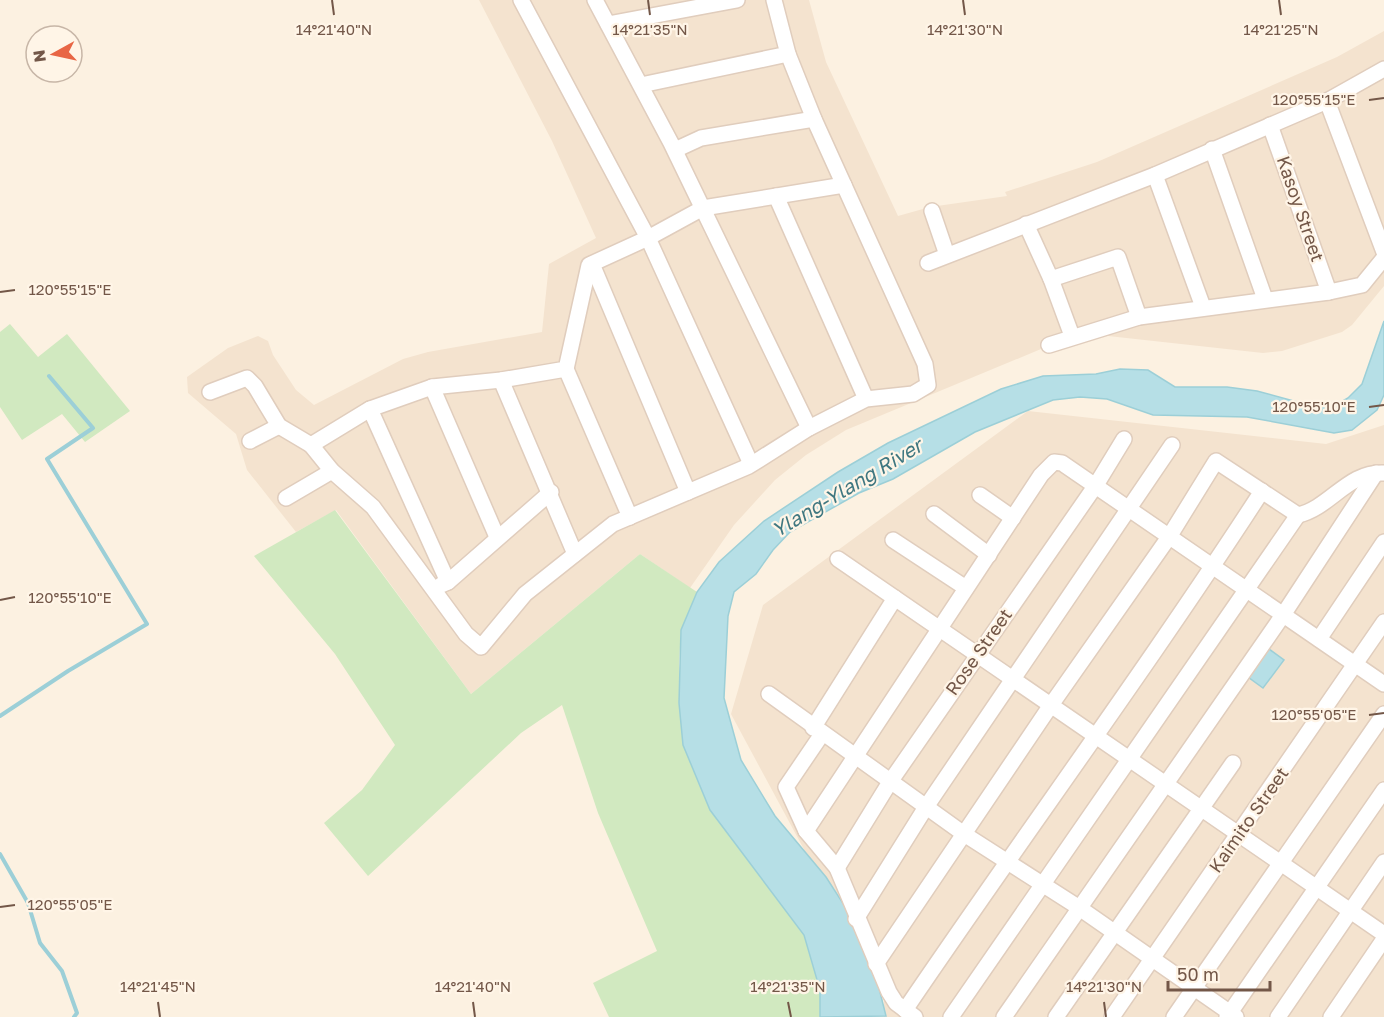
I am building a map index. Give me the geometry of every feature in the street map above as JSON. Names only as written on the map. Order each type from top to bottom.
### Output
[{"type":"street","points":[[521,0],[648,238],[751,464]]},
{"type":"street","points":[[595,0],[675,150],[809,428]]},
{"type":"street","points":[[608,24],[737,0]]},
{"type":"street","points":[[210,392],[247,378],[255,386],[279,426],[310,445],[332,471],[373,507],[466,634],[481,647],[525,594],[613,524],[751,464],[809,428],[866,399],[912,394],[928,385],[925,364],[814,119],[788,54],[774,0]]},
{"type":"street","points":[[641,85],[788,54]]},
{"type":"street","points":[[928,263],[1155,175],[1327,101],[1383,71]]},
{"type":"street","points":[[1327,101],[1384,252]]},
{"type":"street","points":[[675,150],[700,138],[814,119]]},
{"type":"street","name":"Kasoy Street","points":[[1270,125],[1329,292]]},
{"type":"street","points":[[1212,149],[1265,299]]},
{"type":"street","points":[[1155,175],[1203,307]]},
{"type":"street","points":[[630,517],[566,369],[589,265],[648,238],[703,208],[844,185]]},
{"type":"street","points":[[776,196],[866,399]]},
{"type":"street","points":[[932,211],[948,255]]},
{"type":"street","points":[[1026,224],[1051,279],[1072,336]]},
{"type":"street","points":[[1051,279],[1118,257],[1139,317]]},
{"type":"street","points":[[1049,345],[1139,317],[1329,292],[1362,285],[1384,258]]},
{"type":"street","points":[[592,264],[688,492]]},
{"type":"street","points":[[310,445],[370,409],[432,387],[501,380],[566,369]]},
{"type":"street","points":[[501,380],[551,492],[575,554]]},
{"type":"street","points":[[432,387],[497,537]]},
{"type":"street","points":[[370,409],[448,582]]},
{"type":"street","points":[[250,441],[279,426]]},
{"type":"street","name":"Rose Street","points":[[837,868],[890,782],[1096,485],[1124,439]]},
{"type":"street","points":[[856,919],[926,807],[1131,509],[1172,445]]},
{"type":"street","points":[[876,964],[1051,705],[1169,537],[1216,461],[1299,515]]},
{"type":"street","points":[[806,831],[1013,518],[1036,470],[1054,462],[1062,463],[1096,485],[1384,684]]},
{"type":"street","points":[[286,498],[332,471]]},
{"type":"street","points":[[951,1017],[1299,515],[1309,512],[1346,484],[1380,473]]},
{"type":"street","points":[[1004,1017],[1380,473]]},
{"type":"street","points":[[895,598],[786,787],[806,831],[837,868],[856,919],[889,992],[896,1003],[910,1013],[1007,860],[1213,567],[1262,491]]},
{"type":"street","points":[[431,588],[448,582],[551,492]]},
{"type":"street","points":[[980,495],[1013,518]]},
{"type":"street","points":[[934,514],[989,555]]},
{"type":"street","points":[[893,540],[966,588]]},
{"type":"street","points":[[1319,639],[1384,542]]},
{"type":"street","points":[[838,559],[1350,910],[1384,937],[1331,1017]]},
{"type":"street","name":"Kaimito Street","points":[[1112,1017],[1384,622]]},
{"type":"street","points":[[769,694],[964,834],[1115,932],[1231,1016],[1315,886],[1384,790]]},
{"type":"street","points":[[1174,1017],[1384,714]]},
{"type":"street","points":[[1056,1017],[1233,763]]},
{"type":"street","points":[[1278,1017],[1384,862]]},
{"type":"shaded area","points":[[479,0],[809,0],[826,62],[898,216],[930,207],[1007,196],[1005,192],[1097,162],[1337,57],[1384,31],[1384,286],[1352,325],[1342,332],[1282,351],[1263,353],[1099,335],[1041,349],[846,430],[806,455],[775,480],[734,525],[690,588],[640,554],[471,694],[336,510],[296,532],[247,470],[236,434],[188,393],[187,377],[228,348],[258,336],[268,341],[273,355],[296,390],[314,405],[403,359],[428,352],[542,332],[549,264],[596,238],[552,141]]},
{"type":"shaded area","points":[[1028,411],[1326,444],[1384,425],[1384,1017],[884,1017],[884,993],[848,907],[807,855],[731,714],[763,605]]},
{"type":"green space","points":[[10,324],[38,357],[67,334],[130,411],[85,442],[62,414],[22,440],[0,407],[0,332]]},
{"type":"green space","points":[[335,510],[471,694],[640,554],[697,592],[681,630],[679,664],[683,745],[710,810],[804,935],[820,990],[820,1017],[609,1017],[593,983],[657,951],[598,813],[562,705],[521,733],[368,876],[324,823],[362,790],[395,745],[335,654],[254,556]]},
{"type":"water","name":"Ylang-Ylang River","points":[[1384,321],[1384,395],[1377,410],[1352,430],[1334,433],[1247,417],[1153,415],[1107,399],[1080,397],[1053,400],[975,432],[893,479],[859,493],[790,532],[773,550],[756,574],[734,592],[728,616],[724,698],[741,760],[775,816],[826,877],[846,908],[876,976],[886,1016],[820,1017],[820,990],[804,935],[710,810],[683,745],[679,703],[681,630],[697,592],[719,562],[764,521],[838,472],[888,443],[1001,389],[1043,376],[1096,374],[1120,369],[1148,370],[1175,387],[1227,387],[1257,391],[1312,406],[1332,407],[1348,398],[1362,384]]},
{"type":"water","points":[[1269,649],[1284,660],[1263,688],[1248,677]]},
{"type":"waterway","points":[[0,716],[68,671],[147,624],[47,459],[93,428],[49,376]]},
{"type":"waterway","points":[[0,854],[28,903],[40,943],[62,971],[77,1013],[74,1017]]}]
